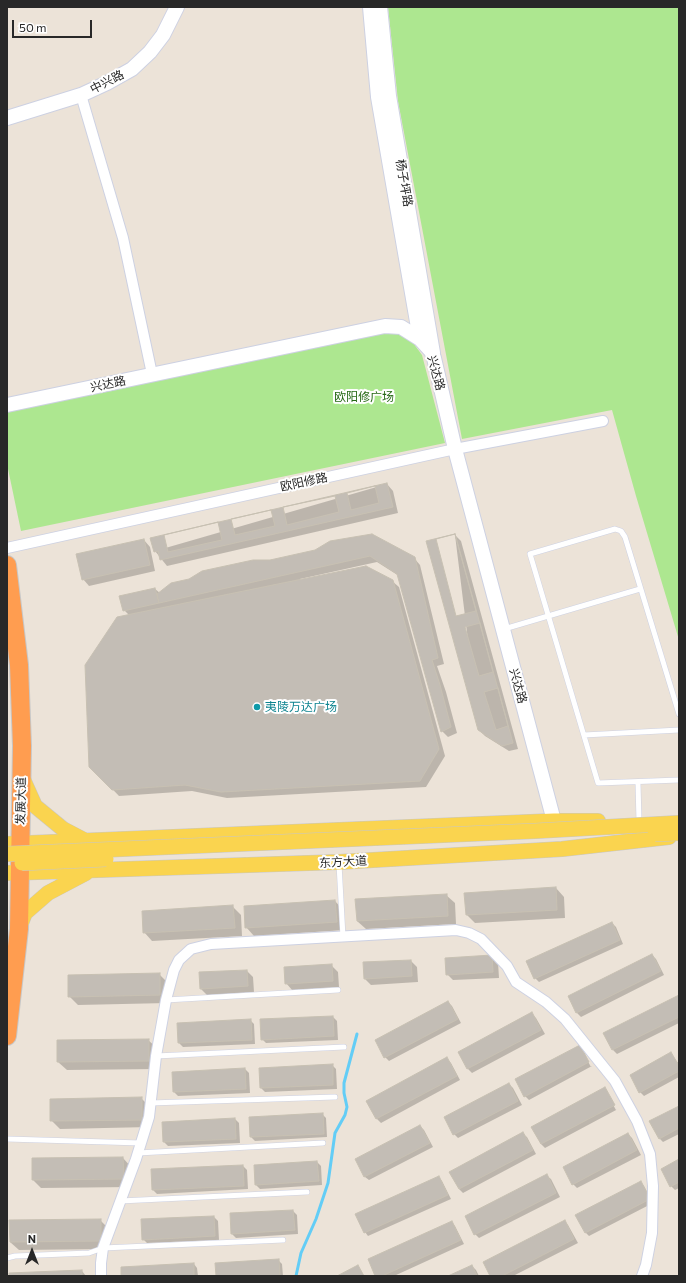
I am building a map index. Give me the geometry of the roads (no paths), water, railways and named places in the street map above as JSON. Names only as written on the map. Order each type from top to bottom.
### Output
[{"type":"highway","name":"发展大道","points":[[7,565],[19,665],[22,746],[22,777],[12,847],[12,870],[19,929],[7,1036]]},
{"type":"main road","points":[[22,777],[35,806],[63,829],[85,840]]},
{"type":"main road","points":[[12,847],[85,840],[554,821],[679,822]]},
{"type":"main road","points":[[12,847],[70,850],[535,832],[679,822]]},
{"type":"main road","points":[[12,870],[679,834]]},
{"type":"main road","name":"东方大道","points":[[12,870],[90,871],[339,862],[562,849],[679,834]]},
{"type":"main road","points":[[19,929],[25,913],[48,893],[90,871]]},
{"type":"street","name":"中兴路","points":[[7,118],[81,95],[132,69],[150,52],[163,35],[177,7]]},
{"type":"street","name":"杨子坪路","points":[[370,7],[378,97],[420,339]]},
{"type":"street","name":"杨子坪路","points":[[380,7],[389,96],[434,358]]},
{"type":"street","points":[[81,95],[123,238],[152,374]]},
{"type":"street","name":"兴达路","points":[[7,405],[385,326],[401,327],[420,339],[431,351],[434,358],[455,449],[554,821]]},
{"type":"street","name":"欧阳修路","points":[[7,548],[455,449],[603,421]]},
{"type":"street","points":[[101,1276],[103,1248],[138,1153],[149,1117],[156,1056],[166,1000],[174,970],[179,960],[191,950],[211,944],[456,930],[469,933],[481,939],[507,966],[516,982],[546,1002],[565,1019],[615,1081],[637,1121],[650,1154],[653,1186],[652,1233],[646,1265],[642,1276]]},
{"type":"lane","points":[[679,714],[625,537],[621,531],[615,529],[530,554],[598,783],[638,783],[679,780]]},
{"type":"lane","points":[[503,629],[640,589]]},
{"type":"lane","points":[[584,735],[679,730]]},
{"type":"lane","points":[[638,783],[638,821]]},
{"type":"lane","points":[[339,862],[343,937]]},
{"type":"lane","points":[[166,1000],[338,990]]},
{"type":"lane","points":[[156,1056],[344,1047]]},
{"type":"lane","points":[[150,1103],[334,1097]]},
{"type":"lane","points":[[7,1139],[141,1143]]},
{"type":"lane","points":[[138,1153],[323,1143]]},
{"type":"lane","points":[[120,1201],[307,1192]]},
{"type":"lane","points":[[7,1258],[15,1256],[89,1253],[103,1248],[283,1240]]},
{"type":"waterway","points":[[296,1276],[301,1253],[316,1219],[328,1183],[335,1133],[345,1115],[347,1107],[344,1093],[344,1083],[357,1034]]},
{"type":"place","name":"夷陵万达广场","points":[[257,707]]},
{"type":"park label","name":"欧阳修广场","points":[[364,397]]}]
